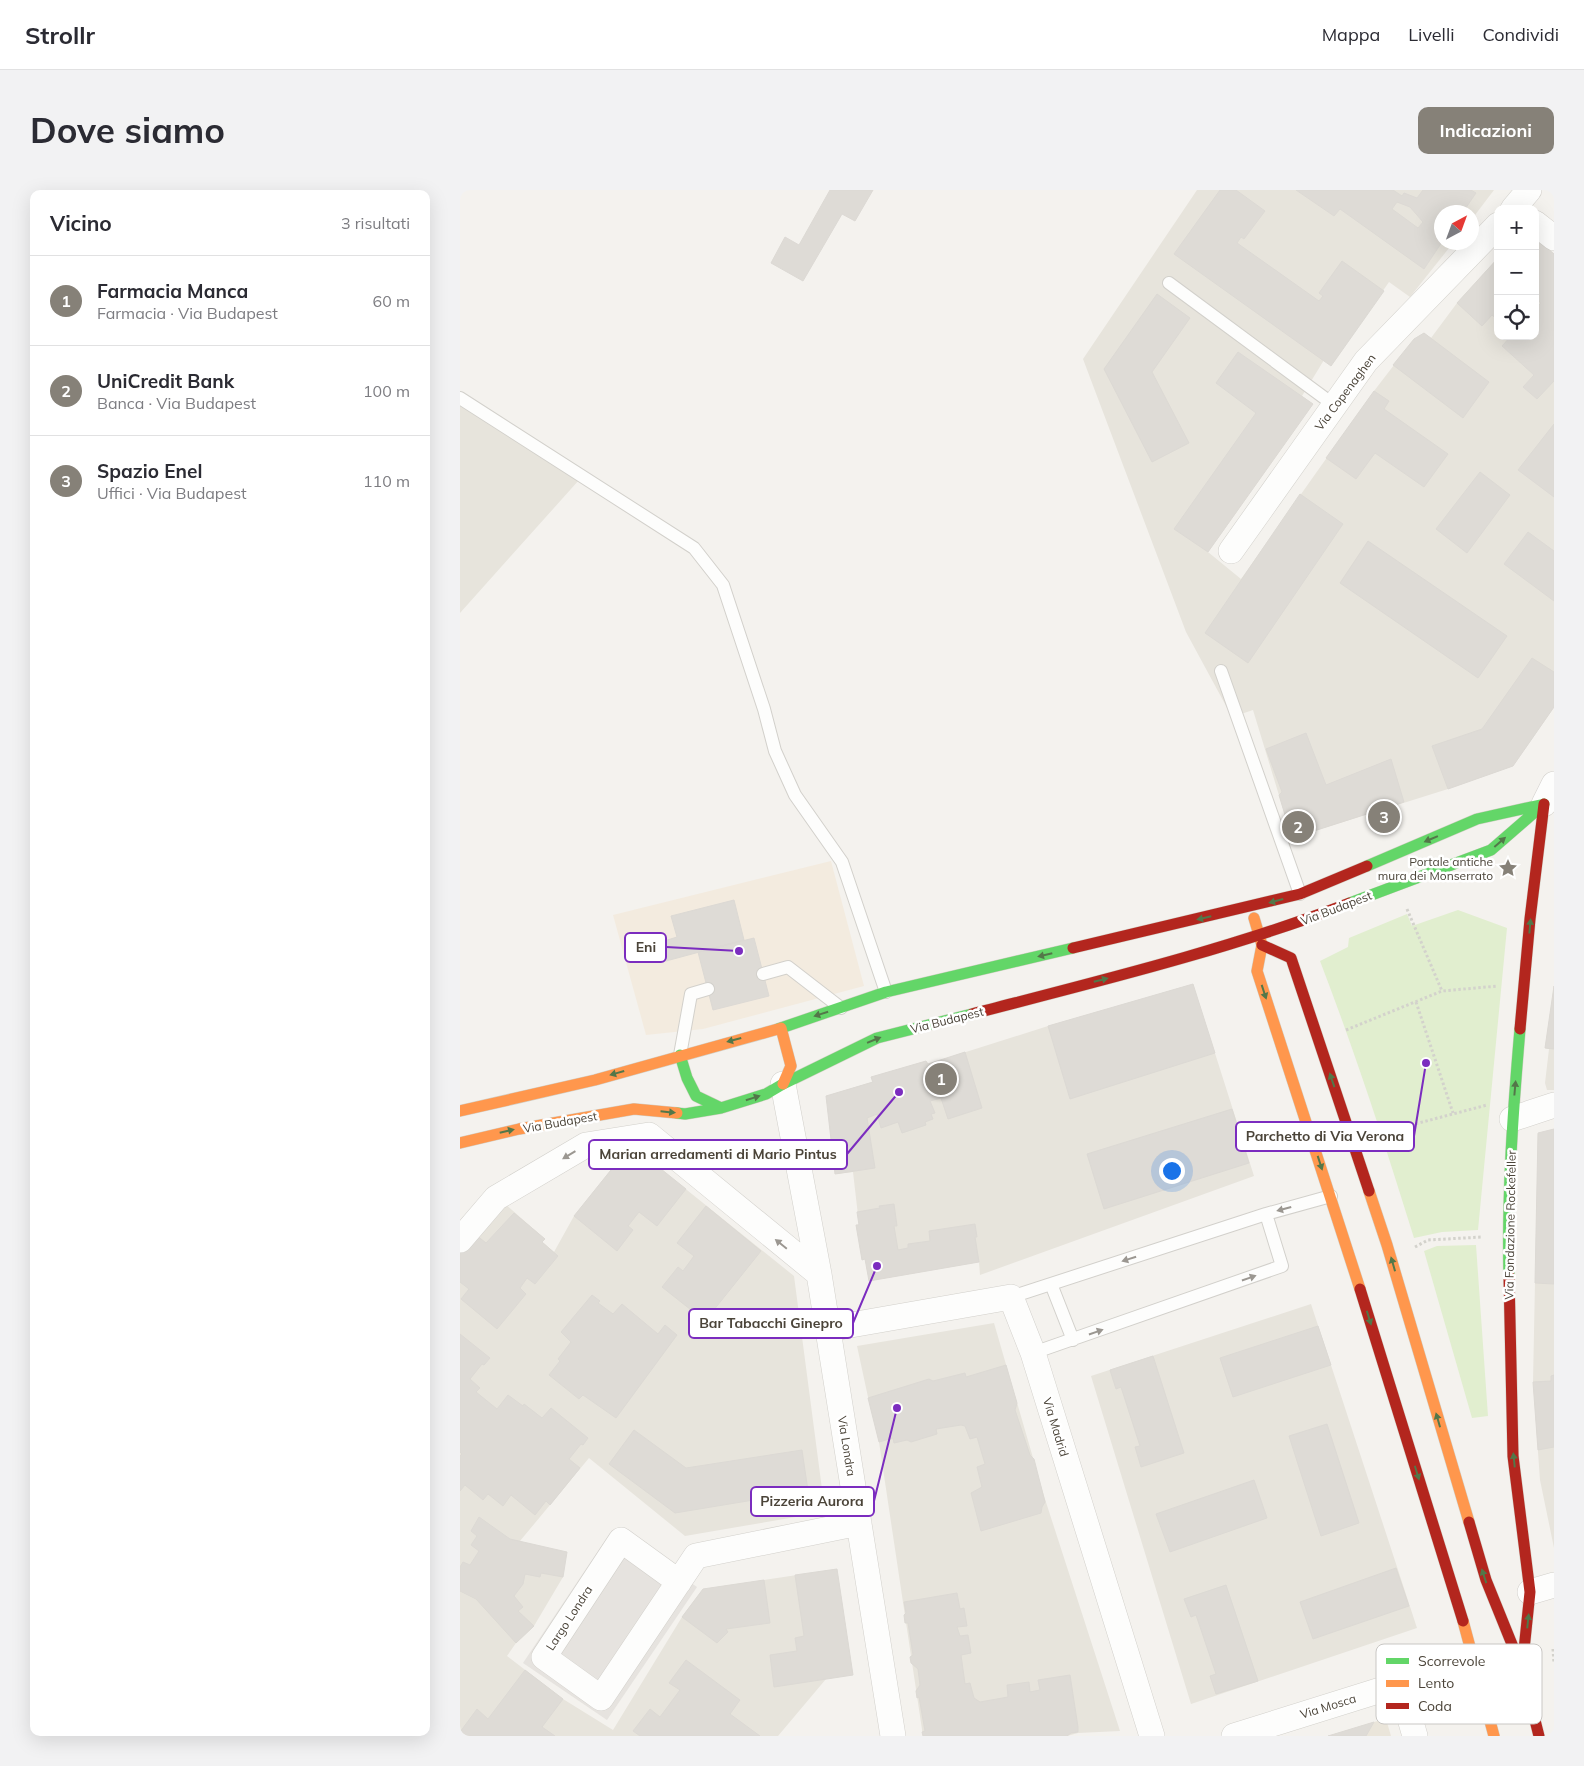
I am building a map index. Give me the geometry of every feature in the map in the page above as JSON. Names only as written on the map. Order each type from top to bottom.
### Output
[{"type":"main road","points":[[460,1111],[595,1080],[781,1028],[886,992],[1300,894],[1477,819],[1551,797]]},
{"type":"main road","name":"Via Budapest","points":[[460,1143],[519,1129],[634,1109],[685,1114],[721,1108],[766,1094],[877,1038],[1261,940],[1300,922],[1491,850],[1551,797]]},
{"type":"main road","name":"Via Fondazione Rockefeller","points":[[1525,1644],[1530,1592],[1513,1446],[1508,1238],[1512,1119],[1530,919],[1551,797]]},
{"type":"main road","points":[[1251,907],[1261,940],[1257,971],[1331,1196],[1469,1644]]},
{"type":"main road","name":"Via Fondazione Rockefeller","points":[[1261,940],[1291,958],[1387,1245],[1486,1580],[1512,1644]]},
{"type":"main road","points":[[781,1028],[791,1066],[784,1084]]},
{"type":"main road","points":[[680,1055],[687,1078],[696,1096],[721,1108]]},
{"type":"street","points":[[1539,226],[1554,238]]},
{"type":"street","name":"Via Copenaghen","points":[[1230,551],[1366,361],[1494,229]]},
{"type":"street","name":"Via Londra","points":[[784,1084],[819,1274],[892,1736]]},
{"type":"street","points":[[1512,1119],[1554,1104]]},
{"type":"street","points":[[460,1240],[496,1198],[586,1144],[649,1135],[819,1274]]},
{"type":"street","points":[[828,1329],[1011,1297]]},
{"type":"street","name":"Via Madrid","points":[[1011,1297],[1033,1354],[1152,1736]]},
{"type":"street","name":"Largo Londra","points":[[679,1582],[621,1540],[544,1657],[601,1698],[679,1582],[696,1556],[859,1523]]},
{"type":"street","points":[[1530,1592],[1554,1585]]},
{"type":"street","name":"Via Mosca","points":[[1234,1736],[1376,1692]]},
{"type":"lane","points":[[1169,284],[1334,405]]},
{"type":"lane","points":[[460,398],[694,548],[723,584],[775,751],[795,795],[842,862],[886,992]]},
{"type":"lane","points":[[1221,671],[1300,894]]},
{"type":"lane","points":[[763,974],[788,967],[840,1008]]},
{"type":"lane","points":[[680,1055],[691,994],[708,989]]},
{"type":"lane","points":[[1011,1297],[1266,1214],[1331,1196]]},
{"type":"lane","points":[[1033,1354],[1282,1266],[1266,1214]]},
{"type":"lane","points":[[1051,1284],[1073,1340]]},
{"type":"path","points":[[1406,906],[1442,991]]},
{"type":"path","points":[[1346,1030],[1442,991],[1502,985]]},
{"type":"path","points":[[1416,1002],[1453,1113]]},
{"type":"path","points":[[1377,1134],[1489,1104]]},
{"type":"path","points":[[1412,1248],[1428,1240],[1482,1237]]},
{"type":"shaded area","points":[[1197,190],[1494,190],[1479,210],[1479,205],[1434,205],[1434,250],[1447,250],[1410,297],[1389,282],[1331,366],[1324,360],[1302,396],[1313,404],[1208,552],[1241,579],[1374,391],[1414,339],[1424,333],[1431,338],[1457,303],[1494,262],[1494,340],[1539,340],[1539,241],[1554,254],[1554,707],[1513,766],[1448,789],[1292,838],[1253,710],[1232,717],[1186,632],[1083,359]]},
{"type":"shaded area","points":[[460,394],[579,480],[460,613]]},
{"type":"shaded area","points":[[831,861],[864,986],[703,1029],[646,1035],[613,915]]},
{"type":"shaded area","points":[[1193,984],[1254,1176],[980,1275],[979,1262],[869,1281],[865,1259],[862,1260],[856,1225],[859,1224],[853,1172],[835,1174],[826,1096],[872,1082],[871,1077],[926,1061],[928,1064],[1048,1026]]},
{"type":"shaded area","points":[[1554,986],[1554,1090],[1547,1090],[1545,1083],[1549,1049],[1545,1048]]},
{"type":"shaded area","points":[[1554,1129],[1554,1548],[1540,1480],[1533,1382],[1538,1133]]},
{"type":"shaded area","points":[[631,1145],[794,1276],[825,1512],[685,1536],[589,1458],[520,1541],[563,1577],[534,1626],[516,1643],[507,1656],[563,1699],[613,1730],[682,1617],[703,1589],[837,1569],[853,1675],[826,1679],[778,1736],[460,1736],[460,1253],[503,1202],[545,1239],[542,1242],[554,1252],[574,1216]]},
{"type":"shaded area","points":[[1311,1304],[1417,1628],[1191,1704],[1091,1376]]},
{"type":"shaded area","points":[[994,1323],[1044,1496],[1120,1731],[1078,1733],[1067,1736],[923,1736],[879,1442],[857,1346]]},
{"type":"shaded area","points":[[612,1530],[697,1587],[607,1720],[523,1663]]},
{"type":"shaded area","points":[[1376,1722],[1376,1724],[1387,1724],[1391,1736],[1328,1736]]},
{"type":"green space","points":[[1458,910],[1507,928],[1478,1230],[1442,1232],[1414,1238],[1369,1098],[1320,961],[1348,947],[1349,938],[1407,914],[1412,926]]},
{"type":"green space","points":[[1476,1245],[1488,1416],[1472,1418],[1424,1251],[1437,1246]]},
{"type":"building","points":[[830,190],[873,190],[855,221],[842,214],[803,281],[771,263],[785,237],[799,245]]},
{"type":"building","points":[[1220,190],[1236,190],[1265,211],[1244,239],[1241,237],[1237,243],[1319,301],[1323,296],[1319,293],[1342,261],[1384,291],[1331,366],[1174,254]]},
{"type":"building","points":[[1296,190],[1393,190],[1402,196],[1404,193],[1417,198],[1423,190],[1471,190],[1476,193],[1468,205],[1434,205],[1434,250],[1437,250],[1424,269],[1340,209],[1334,216]],"holes":[[[1397,202],[1410,207],[1423,222],[1418,228],[1392,209]]]},
{"type":"building","points":[[1539,241],[1554,254],[1554,381],[1537,399],[1523,387],[1534,375],[1502,346],[1507,340],[1539,340],[1539,305],[1541,303],[1539,301]]},
{"type":"building","points":[[1494,262],[1494,317],[1492,315],[1482,326],[1457,303]]},
{"type":"building","points":[[1157,294],[1190,318],[1152,372],[1189,443],[1152,462],[1104,369]]},
{"type":"building","points":[[1424,333],[1489,382],[1463,418],[1393,365],[1414,339]]},
{"type":"building","points":[[1238,352],[1313,404],[1208,552],[1174,529],[1256,413],[1216,383]]},
{"type":"building","points":[[1374,391],[1389,401],[1384,409],[1448,454],[1424,487],[1375,453],[1356,479],[1326,458]]},
{"type":"building","points":[[1554,424],[1554,497],[1518,470]]},
{"type":"building","points":[[1480,472],[1510,495],[1467,553],[1436,529]]},
{"type":"building","points":[[1300,494],[1343,524],[1248,663],[1205,633]]},
{"type":"building","points":[[1528,532],[1554,551],[1554,601],[1504,564]]},
{"type":"building","points":[[1368,541],[1507,636],[1478,678],[1340,583]]},
{"type":"building","points":[[1532,658],[1554,672],[1554,707],[1513,766],[1448,789],[1432,746],[1482,729]]},
{"type":"building","points":[[1306,733],[1326,785],[1391,759],[1404,802],[1292,838],[1279,795],[1282,792],[1266,749]]},
{"type":"building","points":[[734,900],[744,940],[666,961],[661,942],[677,937],[671,916]]},
{"type":"building","points":[[754,938],[769,996],[713,1010],[698,952]]},
{"type":"building","points":[[1193,984],[1215,1053],[1070,1099],[1048,1026]]},
{"type":"building","points":[[1554,986],[1554,1049],[1545,1048]]},
{"type":"building","points":[[965,1052],[982,1108],[948,1119],[941,1098],[930,1101],[935,1113],[931,1114],[933,1119],[925,1122],[926,1125],[902,1133],[898,1122],[881,1128],[877,1114],[867,1118],[875,1168],[835,1174],[826,1096],[873,1082],[871,1077],[926,1061],[928,1064]]},
{"type":"building","points":[[1232,1109],[1249,1163],[1104,1209],[1087,1154]]},
{"type":"building","points":[[1554,1129],[1554,1284],[1535,1283],[1538,1133]]},
{"type":"building","points":[[631,1145],[686,1189],[657,1226],[639,1212],[628,1226],[633,1230],[617,1251],[574,1216]]},
{"type":"building","points":[[894,1204],[897,1226],[894,1226],[898,1250],[908,1248],[908,1244],[930,1241],[929,1231],[975,1224],[979,1262],[869,1281],[865,1259],[862,1260],[856,1225],[859,1225],[857,1212]]},
{"type":"building","points":[[706,1206],[761,1251],[705,1321],[662,1287],[678,1267],[683,1271],[694,1256],[677,1243]]},
{"type":"building","points":[[514,1213],[545,1239],[542,1242],[558,1256],[535,1284],[527,1278],[520,1288],[526,1294],[497,1329],[461,1299],[469,1289],[460,1282],[460,1253],[476,1235],[486,1243]]},
{"type":"building","points":[[592,1295],[600,1301],[598,1303],[613,1314],[622,1304],[658,1334],[665,1325],[677,1335],[616,1418],[583,1395],[579,1399],[549,1375],[571,1342],[561,1332]]},
{"type":"building","points":[[1318,1326],[1331,1365],[1233,1397],[1220,1358]]},
{"type":"building","points":[[460,1334],[490,1358],[484,1365],[482,1364],[470,1379],[480,1388],[476,1392],[497,1409],[508,1395],[523,1406],[524,1404],[542,1418],[551,1408],[588,1438],[569,1459],[580,1468],[550,1505],[546,1501],[535,1515],[511,1495],[503,1506],[488,1494],[483,1500],[465,1485],[460,1491],[460,1456],[462,1454],[460,1452]]},
{"type":"building","points":[[1153,1356],[1184,1453],[1141,1467],[1135,1447],[1140,1446],[1121,1387],[1116,1389],[1110,1370]]},
{"type":"building","points":[[1006,1365],[1017,1403],[1015,1410],[1030,1455],[1034,1459],[1045,1502],[1041,1513],[981,1531],[971,1493],[982,1487],[977,1467],[985,1464],[977,1437],[970,1439],[965,1426],[961,1425],[936,1429],[937,1434],[911,1442],[907,1440],[894,1443],[893,1438],[879,1442],[868,1398],[929,1379],[933,1381],[965,1373],[966,1377]]},
{"type":"building","points":[[1554,1375],[1554,1447],[1538,1450],[1533,1382],[1551,1381],[1551,1376]]},
{"type":"building","points":[[1327,1424],[1359,1523],[1321,1536],[1289,1436]]},
{"type":"building","points":[[634,1430],[686,1468],[802,1450],[808,1491],[675,1513],[609,1464]]},
{"type":"building","points":[[1254,1480],[1267,1518],[1170,1552],[1156,1514]]},
{"type":"building","points":[[479,1517],[510,1539],[567,1552],[563,1577],[541,1573],[540,1577],[525,1574],[523,1584],[514,1596],[523,1607],[518,1611],[534,1626],[516,1643],[476,1599],[460,1591],[460,1567],[463,1562],[470,1565],[479,1551],[471,1545],[477,1536],[471,1531]]},
{"type":"building","points":[[1396,1568],[1409,1606],[1313,1639],[1300,1602]]},
{"type":"building","points":[[837,1569],[853,1675],[774,1687],[770,1655],[797,1651],[795,1638],[804,1636],[795,1575]]},
{"type":"building","points":[[764,1580],[770,1623],[726,1629],[728,1632],[717,1643],[682,1617],[703,1589]]},
{"type":"building","points":[[1226,1585],[1258,1681],[1216,1694],[1210,1676],[1216,1674],[1196,1615],[1191,1617],[1184,1599]]},
{"type":"building","points":[[957,1593],[960,1609],[964,1608],[967,1626],[957,1627],[960,1636],[968,1635],[971,1653],[961,1655],[965,1684],[970,1683],[974,1698],[980,1702],[1008,1697],[1007,1685],[1029,1682],[1030,1692],[1040,1690],[1038,1680],[1070,1675],[1078,1732],[1067,1736],[923,1736],[922,1732],[925,1731],[919,1697],[917,1698],[916,1691],[920,1685],[918,1669],[911,1663],[910,1657],[913,1655],[908,1623],[905,1623],[904,1602]]},
{"type":"building","points":[[686,1660],[740,1700],[730,1714],[760,1736],[640,1736],[633,1731],[650,1709],[660,1717],[680,1690],[669,1683]]},
{"type":"building","points":[[525,1670],[563,1699],[542,1727],[555,1736],[460,1736],[460,1732],[477,1709],[488,1719]]},
{"type":"building","points":[[1374,1722],[1366,1736],[1328,1736]]},
{"type":"traffic: fast","points":[[1350,903],[1491,850],[1544,804]]},
{"type":"traffic: fast","points":[[1367,866],[1477,819],[1540,805]]},
{"type":"traffic: fast","points":[[778,1029],[886,992],[1073,948]]},
{"type":"traffic: fast","points":[[677,1113],[685,1114],[721,1108],[766,1094],[877,1038],[972,1014]]},
{"type":"traffic: fast","points":[[1509,1276],[1511,1152],[1520,1029]]},
{"type":"traffic: fast","points":[[680,1055],[687,1078],[696,1096],[721,1108]]},
{"type":"traffic: slow","points":[[1254,918],[1262,945],[1257,971],[1360,1289]]},
{"type":"traffic: slow","points":[[781,1028],[791,1066],[783,1084]]},
{"type":"traffic: slow","points":[[460,1111],[595,1080],[778,1029]]},
{"type":"traffic: slow","points":[[460,1143],[519,1129],[634,1109],[677,1113]]},
{"type":"traffic: slow","points":[[1369,1191],[1387,1245],[1469,1522]]},
{"type":"traffic: slow","points":[[1463,1621],[1469,1644]]},
{"type":"traffic: slow","points":[[1491,1724],[1494,1736]]},
{"type":"traffic: jam","points":[[1520,1029],[1530,919],[1544,804]]},
{"type":"traffic: jam","points":[[1073,948],[1300,894],[1367,866]]},
{"type":"traffic: jam","points":[[972,1014],[1210,950],[1257,936],[1350,903]]},
{"type":"traffic: jam","points":[[1262,945],[1291,958],[1369,1191]]},
{"type":"traffic: jam","points":[[1509,1276],[1513,1456],[1530,1592],[1525,1644]]},
{"type":"traffic: jam","points":[[1360,1289],[1463,1621]]},
{"type":"traffic: jam","points":[[1469,1522],[1486,1580],[1512,1644]]},
{"type":"traffic: jam","points":[[1536,1724],[1539,1736]]},
{"type":"place","name":"Spazio Enel","points":[[1384,817]]},
{"type":"place","name":"UniCredit Bank","points":[[1298,827]]},
{"type":"place","name":"Portale antiche mura dei Monserrato","points":[[1508,868]]},
{"type":"place","name":"Eni","points":[[739,951]]},
{"type":"place","name":"Parchetto di Via Verona","points":[[1426,1063]]},
{"type":"place","name":"Farmacia Manca","points":[[941,1079]]},
{"type":"place","name":"Marian arredamenti di Mario Pintus","points":[[899,1092]]},
{"type":"place","name":"Bar Tabacchi Ginepro","points":[[877,1266]]},
{"type":"place","name":"Pizzeria Aurora","points":[[897,1408]]}]
